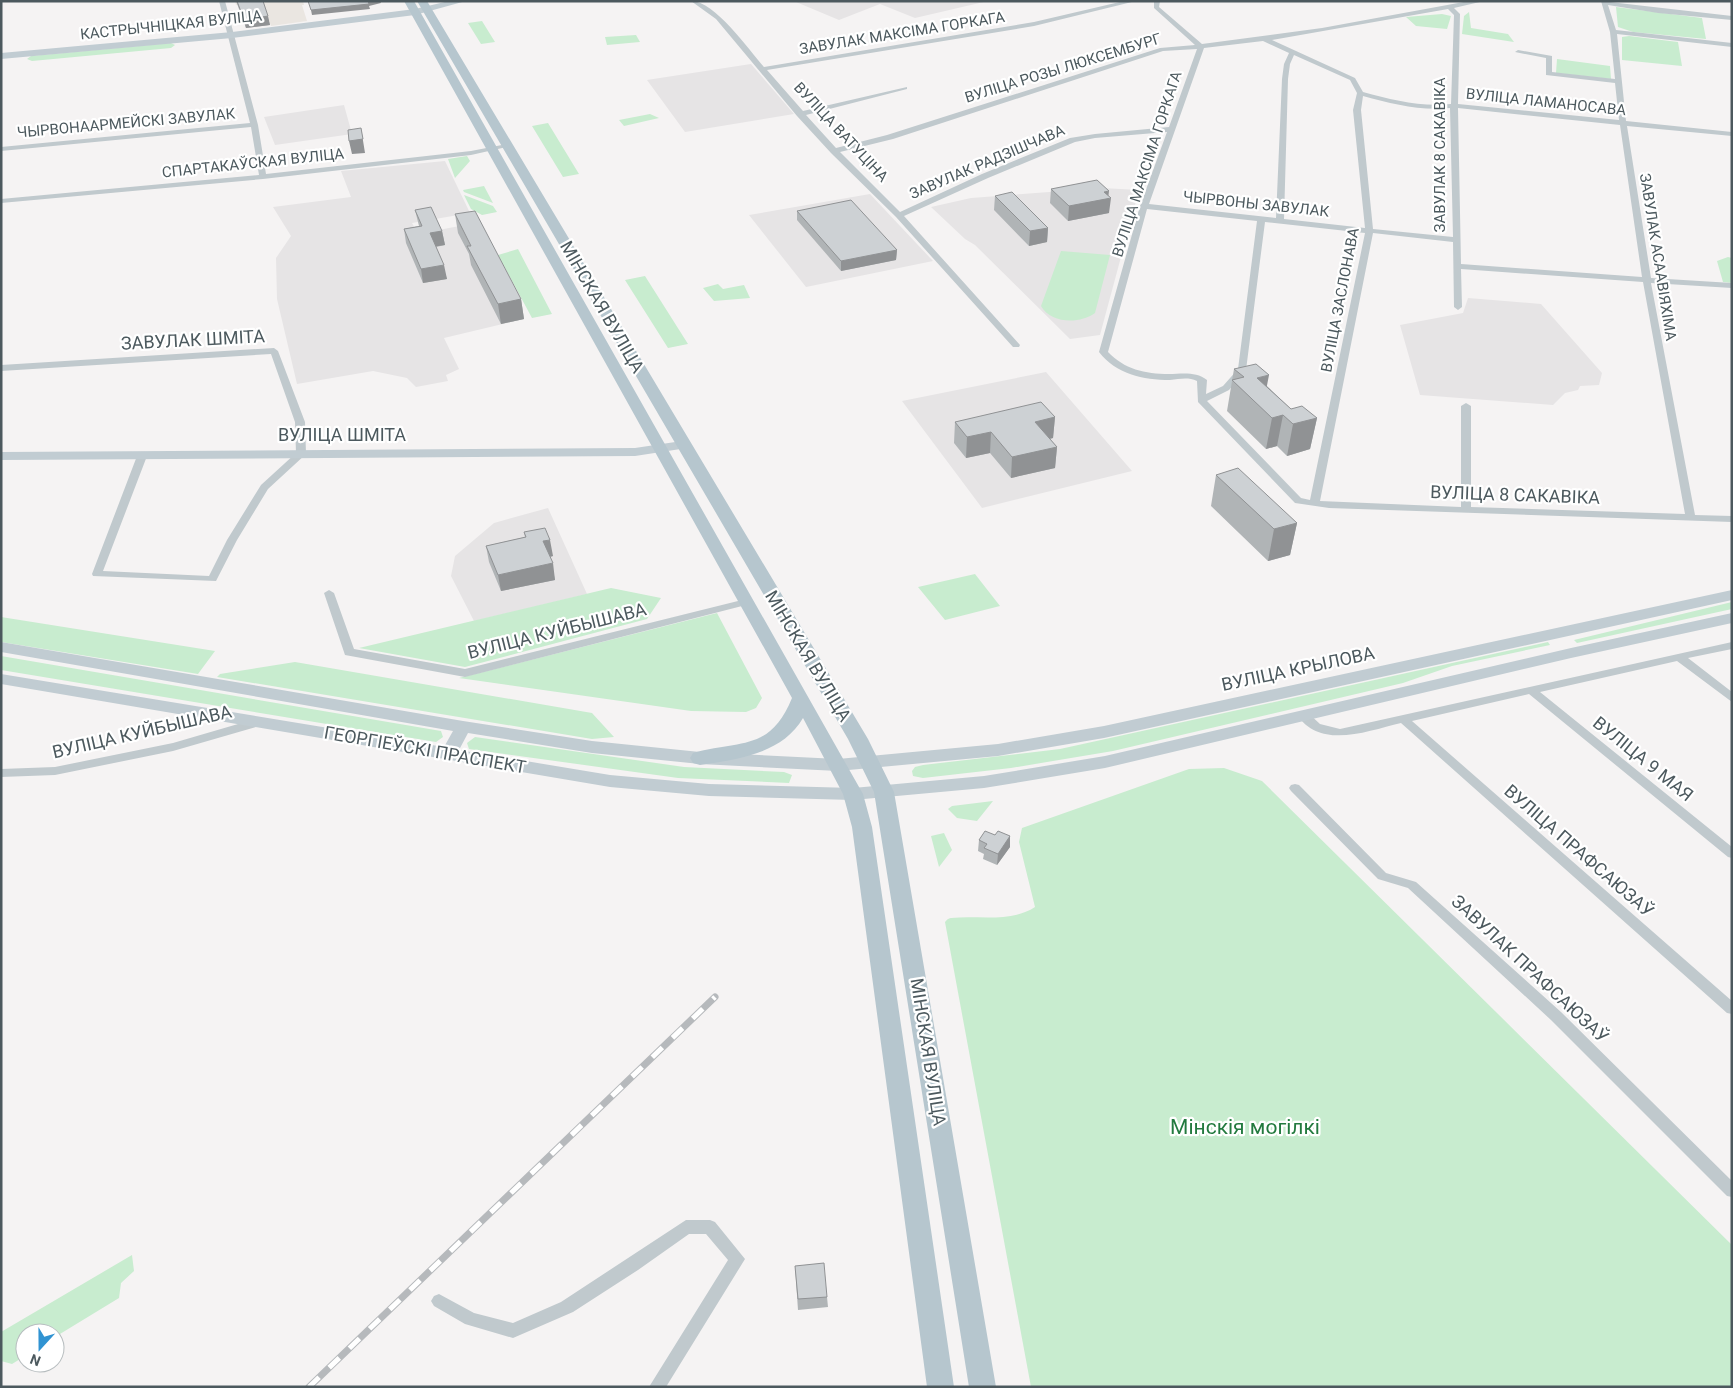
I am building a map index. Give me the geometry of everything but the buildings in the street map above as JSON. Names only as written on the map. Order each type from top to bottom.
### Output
[{"type":"main road","name":"КАСТРЫЧНІЦКАЯ ВУЛІЦА","points":[[1,56],[232,35],[462,1]]},
{"type":"main road","name":"МІНСКАЯ ВУЛІЦА","points":[[418,6],[507,146],[682,445],[858,739],[884,792],[983,1387]]},
{"type":"main road","name":"МІНСКАЯ ВУЛІЦА","points":[[418,6],[490,149],[801,698],[853,794],[862,827],[941,1387]]},
{"type":"main road","name":"ВУЛІЦА ШМІТА","points":[[1,456],[634,452],[659,450],[682,445]]},
{"type":"main road","name":"ВУЛІЦА КРЫЛОВА","points":[[838,765],[869,764],[998,750],[1104,732],[1732,595]]},
{"type":"main road","points":[[884,792],[984,782],[1105,762],[1571,653],[1732,618]]},
{"type":"main road","points":[[1553,634],[1571,653]]},
{"type":"main road","name":"ГЕОРГІЕЎСКІ ПРАСПЕКТ","points":[[1,647],[463,727],[592,747],[700,758],[838,765]]},
{"type":"main road","name":"ГЕОРГІЕЎСКІ ПРАСПЕКТ","points":[[1,678],[610,782],[709,790],[853,794],[884,792]]},
{"type":"main road","points":[[700,758],[747,749],[771,739],[792,720],[801,698]]},
{"type":"main road","points":[[448,754],[463,727]]},
{"type":"street","points":[[222,1],[254,125],[263,177]]},
{"type":"street","name":"ВУЛІЦА ВАТУЦІНА","points":[[694,1],[718,18],[834,151],[899,214]]},
{"type":"street","name":"ЗАВУЛАК МАКСІМА ГОРКАГА","points":[[762,69],[1034,24],[1133,1]]},
{"type":"street","points":[[1157,1],[1156,7],[1168,20],[1201,47]]},
{"type":"street","name":"ВУЛІЦА РОЗЫ ЛЮКСЕМБУРГ","points":[[834,151],[890,137],[1162,49],[1201,47],[1264,38],[1481,1]]},
{"type":"street","points":[[1604,2],[1658,11],[1732,18]]},
{"type":"street","name":"ЗАВУЛАК АСААВІЯХІМА","points":[[1604,2],[1613,32],[1623,123],[1647,280],[1691,518]]},
{"type":"street","name":"ЗАВУЛАК 8 САКАВІКА","points":[[1449,7],[1456,14],[1457,19],[1454,106],[1455,240],[1458,307]]},
{"type":"street","points":[[1613,32],[1732,45]]},
{"type":"street","points":[[1264,38],[1292,53],[1353,79],[1360,93]]},
{"type":"street","name":"ВУЛІЦА МАКСІМА ГОРКАГА","points":[[1201,47],[1144,206],[1103,352],[1112,363],[1122,370],[1138,375],[1191,375],[1202,380],[1201,400]]},
{"type":"street","points":[[1518,52],[1550,57],[1548,74],[1618,81]]},
{"type":"street","points":[[1280,221],[1285,80],[1287,64],[1292,53]]},
{"type":"street","points":[[800,114],[905,88]]},
{"type":"street","name":"ВУЛІЦА ЛАМАНОСАВА","points":[[1360,93],[1393,102],[1432,108],[1454,106],[1732,134]]},
{"type":"street","name":"ВУЛІЦА ЗАСЛОНАВА","points":[[1314,504],[1369,230],[1357,110],[1360,93]]},
{"type":"street","name":"ЧЫРВОНААРМЕЙСКІ ЗАВУЛАК","points":[[1,149],[254,125]]},
{"type":"street","name":"ЗАВУЛАК РАДЗІШЧАВА","points":[[1016,345],[899,214],[1073,140],[1095,136],[1172,130]]},
{"type":"street","name":"СПАРТАКАЎСКАЯ ВУЛІЦА","points":[[1,201],[263,177],[507,146]]},
{"type":"street","name":"ЧЫРВОНЫ ЗАВУЛАК","points":[[1144,206],[1455,240]]},
{"type":"street","points":[[1201,400],[1226,388],[1242,370],[1261,218]]},
{"type":"street","points":[[1457,266],[1732,286]]},
{"type":"street","name":"ЗАВУЛАК ШМІТА","points":[[1,368],[274,351],[300,422],[300,454]]},
{"type":"street","name":"ВУЛІЦА 8 САКАВІКА","points":[[1201,400],[1298,501],[1314,504],[1732,519]]},
{"type":"street","points":[[1466,406],[1466,508]]},
{"type":"street","points":[[142,456],[97,574],[212,579],[232,540],[264,487],[300,454]]},
{"type":"street","name":"ВУЛІЦА КУЙБЫШАВА","points":[[329,593],[349,652],[465,673],[746,602]]},
{"type":"street","points":[[1304,715],[1316,727],[1340,733],[1532,692],[1732,645]]},
{"type":"street","points":[[1680,658],[1732,698]]},
{"type":"street","name":"ВУЛІЦА 9 МАЯ","points":[[1532,692],[1732,854]]},
{"type":"street","name":"ВУЛІЦА ПРАФСАЮЗАЎ","points":[[1403,719],[1732,1010]]},
{"type":"street","name":"ВУЛІЦА КУЙБЫШАВА","points":[[1,773],[65,769],[173,747],[259,722]]},
{"type":"street","name":"ЗАВУЛАК ПРАФСАЮЗАЎ","points":[[1295,788],[1382,876],[1412,885],[1556,1016],[1732,1191]]},
{"type":"street","points":[[439,1300],[471,1319],[513,1331],[567,1307],[633,1265],[686,1227],[710,1227],[737,1258],[657,1387]]},
{"type":"shaded area","points":[[235,1],[303,1],[304,5],[302,5],[307,21],[271,26],[262,2],[236,5]]},
{"type":"shaded area","points":[[988,1],[915,18],[880,4],[839,20],[796,2]]},
{"type":"shaded area","points":[[751,64],[794,114],[685,132],[647,80]]},
{"type":"shaded area","points":[[344,105],[352,134],[275,145],[264,117]]},
{"type":"shaded area","points":[[445,161],[470,213],[412,223],[418,234],[475,223],[524,319],[444,338],[459,369],[446,375],[448,381],[416,387],[407,378],[373,371],[297,384],[277,299],[276,258],[291,236],[273,207],[351,197],[341,171]]},
{"type":"shaded area","points":[[1102,188],[1139,190],[1100,335],[1070,339],[975,245],[965,239],[931,207],[971,198]]},
{"type":"shaded area","points":[[870,194],[933,261],[806,287],[749,215]]},
{"type":"shaded area","points":[[1468,298],[1541,304],[1602,373],[1599,385],[1580,386],[1578,390],[1565,393],[1553,405],[1420,395],[1400,325],[1463,313]]},
{"type":"shaded area","points":[[1046,372],[1132,471],[982,508],[902,401]]},
{"type":"shaded area","points":[[548,508],[587,594],[474,621],[451,576],[455,556],[494,523]]},
{"type":"green space","points":[[1616,7],[1702,18],[1706,39],[1633,32],[1618,27]]},
{"type":"green space","points":[[1469,12],[1471,28],[1508,34],[1514,42],[1462,34],[1464,16]]},
{"type":"green space","points":[[1442,14],[1451,16],[1447,29],[1416,26],[1406,17]]},
{"type":"green space","points":[[482,21],[495,42],[481,44],[468,23]]},
{"type":"green space","points":[[636,35],[640,42],[607,45],[605,37]]},
{"type":"green space","points":[[1629,36],[1678,42],[1682,66],[1622,60],[1622,37]]},
{"type":"green space","points":[[171,43],[175,45],[171,48],[32,61],[27,59],[31,56]]},
{"type":"green space","points":[[1557,59],[1610,66],[1611,79],[1556,73]]},
{"type":"green space","points":[[650,114],[659,118],[624,126],[619,120]]},
{"type":"green space","points":[[548,123],[579,174],[563,177],[532,126]]},
{"type":"green space","points":[[467,156],[470,161],[455,178],[448,159]]},
{"type":"green space","points":[[484,186],[493,203],[463,190]]},
{"type":"green space","points":[[464,195],[493,206],[497,212],[482,215],[471,209]]},
{"type":"green space","points":[[518,249],[552,314],[532,318],[498,255]]},
{"type":"green space","points":[[1061,251],[1110,255],[1095,313],[1089,317],[1074,320],[1059,319],[1046,312],[1041,306]]},
{"type":"green space","points":[[1728,257],[1732,258],[1732,283],[1723,282],[1717,261]]},
{"type":"green space","points":[[645,276],[688,344],[668,348],[625,280]]},
{"type":"green space","points":[[718,284],[723,289],[744,285],[750,298],[714,301],[703,288]]},
{"type":"green space","points":[[975,574],[1000,606],[945,620],[918,587]]},
{"type":"green space","points":[[611,588],[661,598],[647,619],[465,667],[359,648]]},
{"type":"green space","points":[[1732,602],[1732,609],[1577,643],[1574,640]]},
{"type":"green space","points":[[717,613],[762,698],[756,708],[746,712],[691,711],[459,678]]},
{"type":"green space","points":[[1,617],[215,651],[198,674],[1,642]]},
{"type":"green space","points":[[1548,642],[1550,645],[1452,666],[1403,683],[1113,751],[1011,768],[923,778],[913,776],[912,771],[915,767],[923,765],[1060,749]]},
{"type":"green space","points":[[1,656],[441,731],[443,737],[436,742],[1,670]]},
{"type":"green space","points":[[295,662],[592,713],[614,737],[592,739],[217,677],[220,674]]},
{"type":"green space","points":[[475,737],[684,767],[784,772],[792,775],[789,783],[678,778],[469,749],[467,743]]},
{"type":"green space","name":"Мінскія могілкі","points":[[1224,768],[1262,781],[1732,1245],[1732,1387],[1031,1387],[945,922],[951,918],[961,917],[1005,917],[1026,912],[1035,907],[1019,842],[1022,828],[1189,769]]},
{"type":"green space","points":[[993,801],[977,821],[957,818],[948,809],[952,806]]},
{"type":"green space","points":[[944,833],[952,850],[939,867],[931,836]]},
{"type":"green space","points":[[132,1255],[134,1271],[121,1283],[119,1298],[65,1331],[65,1323],[16,1323]]},
{"type":"green space","points":[[15,1324],[15,1362],[12,1364],[1,1361],[1,1332]]},
{"type":"railway","points":[[309,1387],[715,997]]}]
